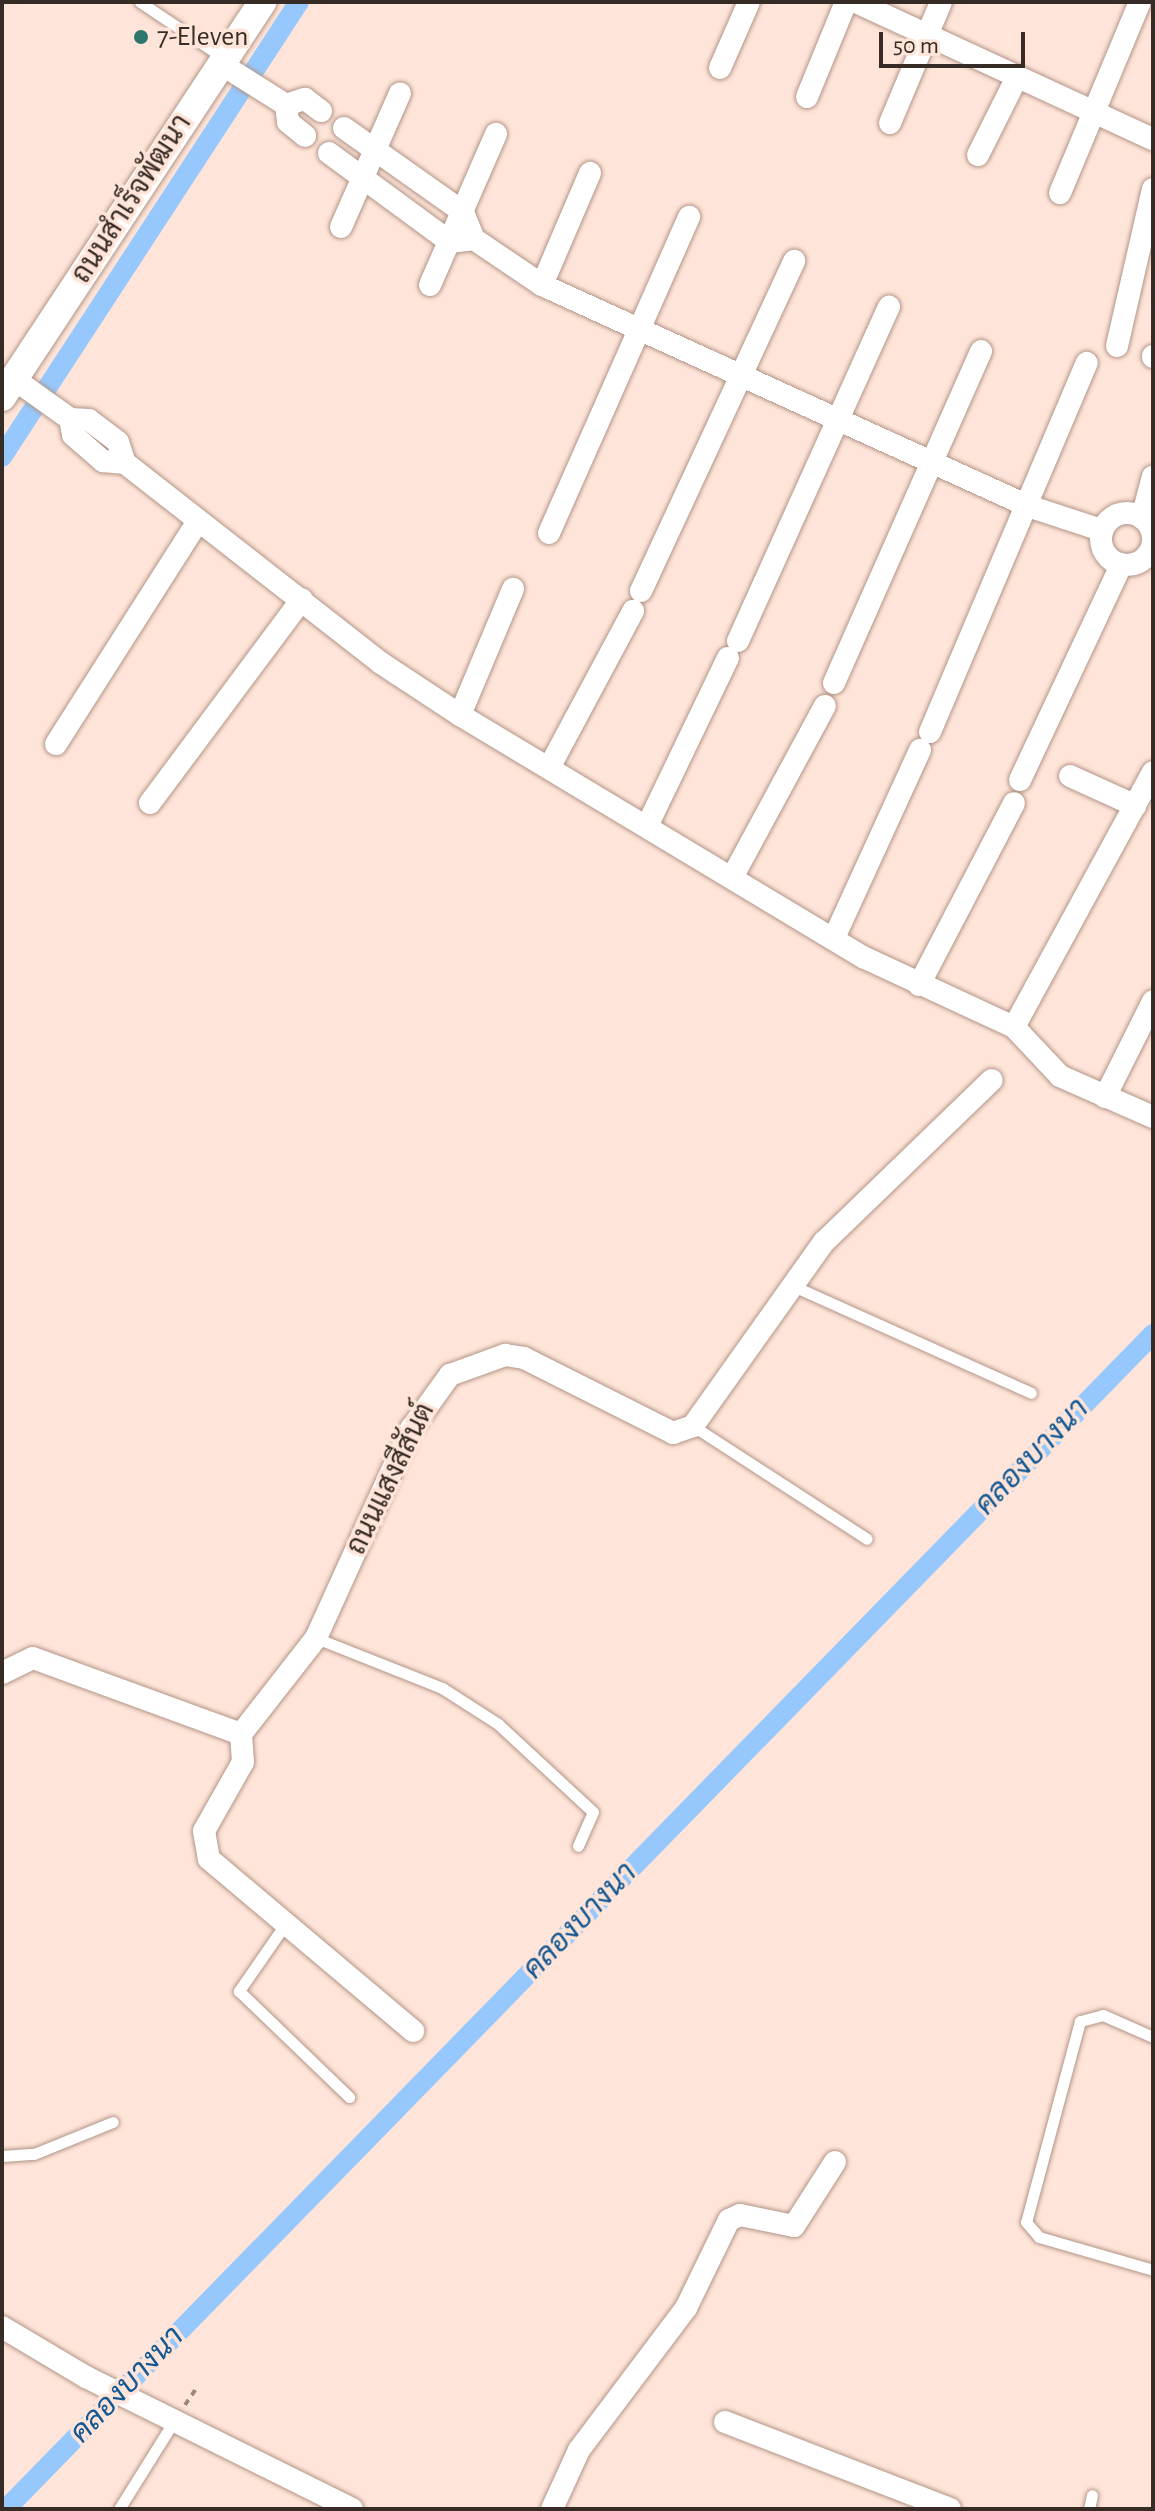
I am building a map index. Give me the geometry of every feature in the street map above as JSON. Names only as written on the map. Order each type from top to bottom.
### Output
[{"type":"street","name":"ถนนสำเร็จพัฒนา","points":[[17,390],[229,67],[262,2]]},
{"type":"street","points":[[720,68],[749,2]]},
{"type":"street","points":[[807,97],[846,2]]},
{"type":"street","points":[[856,2],[1015,81],[1092,116],[1153,139]]},
{"type":"street","points":[[890,123],[941,2]]},
{"type":"street","points":[[1060,193],[1140,2]]},
{"type":"street","points":[[229,67],[282,102],[288,122],[305,136]]},
{"type":"street","points":[[978,155],[1015,81]]},
{"type":"street","points":[[341,227],[400,93]]},
{"type":"street","points":[[282,102],[305,99],[321,111]]},
{"type":"street","points":[[344,128],[463,212],[474,239],[542,285],[1028,506],[1101,530]]},
{"type":"street","points":[[430,285],[496,134]]},
{"type":"street","points":[[329,153],[450,242],[474,239]]},
{"type":"street","points":[[542,285],[590,173]]},
{"type":"street","points":[[1117,346],[1153,189]]},
{"type":"street","points":[[549,533],[689,217]]},
{"type":"street","points":[[550,766],[637,601],[794,261]]},
{"type":"street","points":[[649,822],[733,650],[889,307]]},
{"type":"street","points":[[834,683],[930,460],[981,351]]},
{"type":"street","points":[[834,938],[925,741],[1087,363]]},
{"type":"street","points":[[17,390],[65,416],[73,435],[103,461],[125,463],[198,521],[460,715],[649,822],[834,938],[919,985],[1014,1027],[1060,1076],[1153,1117]]},
{"type":"street","points":[[1101,530],[1105,554],[1121,565],[1137,564],[1152,547],[1142,518],[1153,476]]},
{"type":"street","points":[[1101,530],[1117,515],[1142,518]]},
{"type":"street","points":[[56,744],[198,521]]},
{"type":"street","points":[[1020,780],[1121,565]]},
{"type":"street","points":[[460,715],[513,589]]},
{"type":"street","points":[[150,803],[302,599]]},
{"type":"street","points":[[734,874],[825,706]]},
{"type":"street","points":[[1014,1027],[1153,772]]},
{"type":"street","points":[[1070,776],[1136,806]]},
{"type":"street","points":[[919,985],[1014,803]]},
{"type":"street","points":[[1105,1097],[1153,1001]]},
{"type":"street","points":[[693,1426],[790,1285],[824,1242],[992,1080]]},
{"type":"street","name":"ถนนแสงสีสันต์","points":[[241,1734],[316,1638],[411,1429],[450,1375],[505,1355],[524,1358],[673,1433],[693,1426]]},
{"type":"street","points":[[2,1673],[33,1658],[241,1734],[243,1762],[202,1846],[413,2031]]},
{"type":"street","points":[[552,2509],[579,2450],[686,2308],[729,2220],[740,2215],[794,2226],[835,2162]]},
{"type":"street","points":[[2,2327],[86,2377],[352,2509]]},
{"type":"street","points":[[725,2422],[950,2509]]},
{"type":"lane","points":[[140,2],[229,67]]},
{"type":"lane","points":[[790,1285],[1031,1393]]},
{"type":"lane","points":[[693,1426],[867,1539]]},
{"type":"lane","points":[[316,1638],[442,1688],[498,1724],[593,1812],[591,1830],[578,1846]]},
{"type":"lane","points":[[286,1922],[239,1991],[349,2097]]},
{"type":"lane","points":[[1153,2037],[1103,2015],[1080,2021],[1026,2222],[1039,2237],[1153,2270]]},
{"type":"lane","points":[[2,2156],[34,2154],[113,2122]]},
{"type":"lane","points":[[119,2509],[174,2421]]},
{"type":"lane","points":[[1089,2509],[1092,2495]]},
{"type":"waterway","points":[[2,457],[299,2]]},
{"type":"waterway","name":"คลองบางนา","points":[[6,2509],[1153,1334]]},
{"type":"place","name":"7-Eleven","points":[[141,37]]}]
